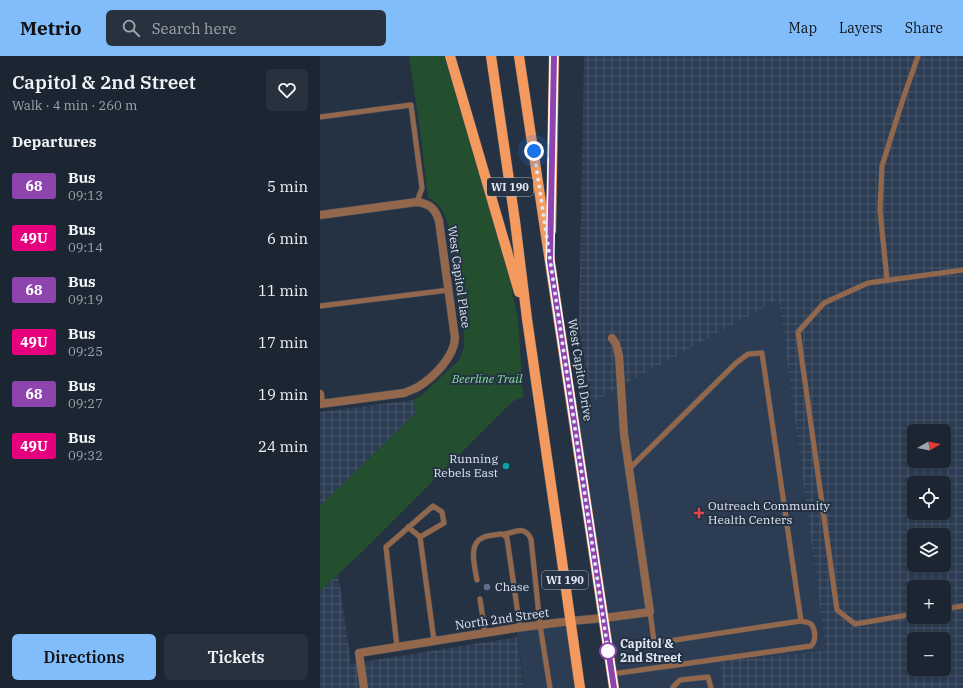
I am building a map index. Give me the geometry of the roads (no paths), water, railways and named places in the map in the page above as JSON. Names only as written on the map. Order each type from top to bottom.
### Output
[{"type":"main road","points":[[450,56],[527,319]]},
{"type":"main road","name":"WI 190","points":[[490,56],[515,222],[527,319],[580,688]]},
{"type":"main road","name":"West Capitol Drive","points":[[519,56],[614,688]]},
{"type":"main road","points":[[550,261],[554,56]]},
{"type":"street","points":[[320,215],[418,202]]},
{"type":"street","name":"West Capitol Place","points":[[321,404],[404,393],[413,390],[436,373],[451,354],[455,334],[438,216],[429,205],[418,202]]},
{"type":"street","points":[[612,338],[616,344],[619,356],[624,434],[650,612]]},
{"type":"street","points":[[320,394],[321,404]]},
{"type":"street","name":"North 2nd Street","points":[[364,688],[359,653],[540,625],[650,612]]},
{"type":"lane","points":[[886,280],[880,210],[882,166],[918,56]]},
{"type":"lane","points":[[320,117],[411,105],[422,188],[418,202]]},
{"type":"lane","points":[[907,615],[855,624],[837,610],[798,332],[824,303],[868,283],[963,270]]},
{"type":"lane","points":[[320,306],[449,290]]},
{"type":"lane","points":[[629,469],[736,363],[748,354],[762,353],[801,621]]},
{"type":"lane","points":[[397,647],[386,547],[433,506],[442,512],[444,523],[420,537]]},
{"type":"lane","points":[[408,527],[420,537],[434,641]]},
{"type":"lane","points":[[477,580],[473,555],[474,548],[481,538],[501,534],[504,535],[514,531],[522,531],[529,535],[531,539],[540,625],[550,688]]},
{"type":"lane","points":[[504,535],[507,538],[520,628]]},
{"type":"lane","points":[[480,599],[485,633]]},
{"type":"lane","points":[[951,608],[963,606]]},
{"type":"lane","points":[[612,674],[811,646],[814,643],[814,629],[811,624],[801,621],[662,642],[654,641],[650,612]]},
{"type":"lane","points":[[671,688],[680,680],[708,677],[711,688]]},
{"type":"place","name":"Running Rebels East","points":[[506,466]]},
{"type":"place","name":"Outreach Community Health Centers","points":[[699,513]]},
{"type":"place","name":"Chase","points":[[487,587]]},
{"type":"place","name":"Capitol & 2nd Street","points":[[608,651]]},
{"type":"park label","name":"Beerline Trail","points":[[487,379]]}]
